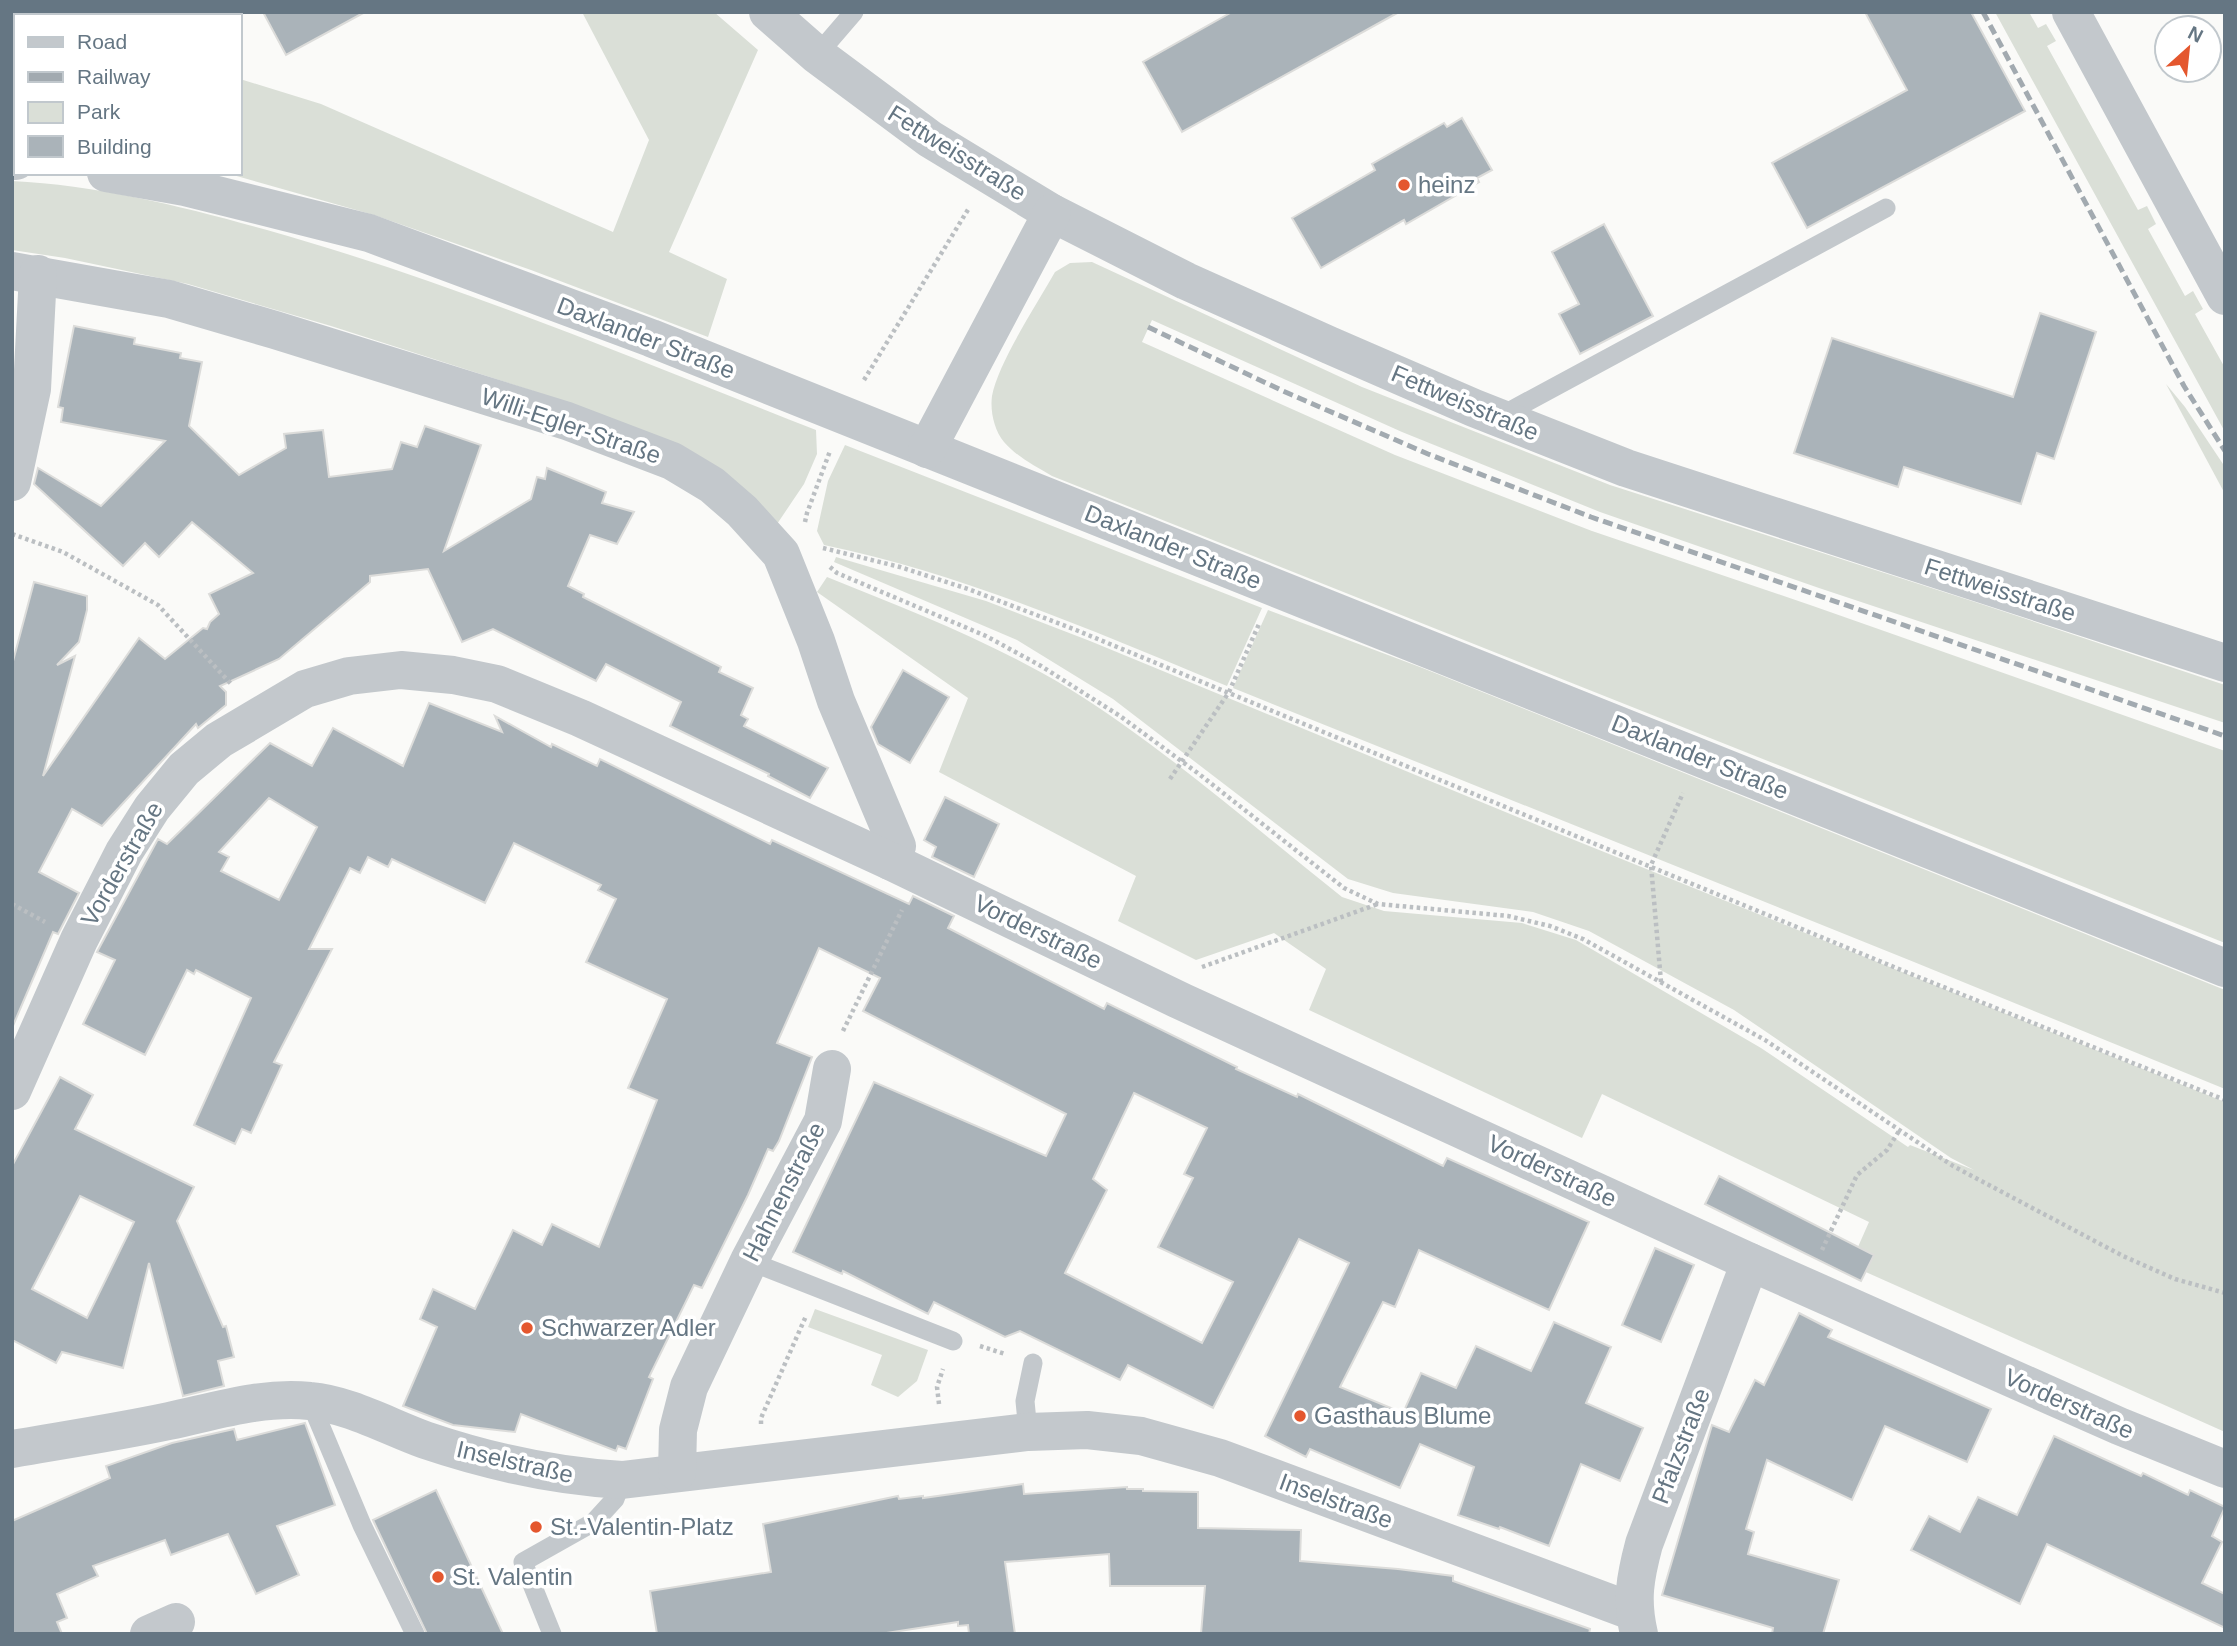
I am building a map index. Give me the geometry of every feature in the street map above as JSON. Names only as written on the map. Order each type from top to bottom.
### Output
[{"type":"street","name":"Fettweisstraße","points":[[768,12],[817,55],[930,139],[1052,213],[1186,281],[1498,418],[1626,468],[2225,663]]},
{"type":"street","points":[[2071,12],[2225,296]]},
{"type":"street","name":"Daxlander Straße","points":[[117,175],[185,187],[369,233],[651,338],[2225,968]]},
{"type":"street","points":[[927,449],[1052,213]]},
{"type":"street","points":[[12,482],[33,389],[25,272]]},
{"type":"street","name":"Willi-Egler-Straße","points":[[25,272],[169,299],[381,363],[567,421],[672,461],[712,485],[742,511],[780,554],[792,578],[836,701],[905,868]]},
{"type":"street","name":"Vorderstraße","points":[[12,1091],[79,940],[124,852],[152,808],[184,769],[219,740],[305,689],[349,676],[401,670],[453,675],[497,684],[580,718],[905,868],[1180,1000],[1750,1262],[2119,1426],[2225,1469]]},
{"type":"street","name":"Hahnenstraße","points":[[677,1472],[678,1430],[689,1387],[749,1261],[823,1121],[832,1069]]},
{"type":"street","name":"Pfalzstraße","points":[[1637,1623],[1634,1580],[1644,1544],[1750,1262]]},
{"type":"street","name":"Inselstraße","points":[[12,1449],[169,1421],[239,1404],[275,1401],[310,1401],[335,1405],[424,1439],[499,1463],[579,1477],[622,1480],[1028,1432],[1087,1430],[1141,1436],[1220,1458],[1637,1623]]},
{"type":"lane","points":[[817,55],[854,12]]},
{"type":"lane","points":[[1498,418],[1886,208]]},
{"type":"lane","points":[[749,1261],[950,1349]]},
{"type":"lane","points":[[1028,1432],[1025,1401],[1033,1363]]},
{"type":"lane","points":[[310,1401],[362,1525],[415,1634]]},
{"type":"lane","points":[[552,1634],[523,1562],[594,1522],[615,1499],[622,1480]]},
{"type":"path","points":[[804,533],[807,513],[855,395],[989,174]]},
{"type":"path","points":[[12,534],[63,552],[158,605],[218,668]]},
{"type":"path","points":[[815,547],[900,567],[1076,629],[1651,864],[1906,972],[2225,1100]]},
{"type":"path","points":[[828,565],[837,573],[986,636],[1041,666],[1120,716],[1183,762],[1343,888],[1378,904],[1508,916],[1550,926],[1583,939],[1765,1040],[1953,1166],[2123,1256],[2175,1279],[2225,1293]]},
{"type":"path","points":[[1170,779],[1229,692],[1275,587]]},
{"type":"path","points":[[1661,982],[1651,864],[1699,757]]},
{"type":"path","points":[[832,1069],[844,1024],[905,868]]},
{"type":"path","points":[[1180,1000],[1196,969],[1378,904]]},
{"type":"path","points":[[1818,1261],[1857,1175],[1887,1150],[1899,1130]]},
{"type":"path","points":[[762,1427],[761,1418],[802,1325]]},
{"type":"path","points":[[939,1412],[937,1387],[950,1349],[964,1341],[1033,1363]]},
{"type":"green space","points":[[582,12],[714,12],[758,50],[669,252],[727,279],[708,337],[531,270],[374,215],[233,175],[242,175],[242,80],[321,104],[613,232],[649,140]]},
{"type":"green space","points":[[1995,12],[2029,12],[2038,28],[2046,24],[2056,41],[2047,46],[2138,210],[2147,206],[2156,224],[2148,229],[2185,296],[2193,291],[2203,309],[2195,314],[2225,368],[2225,432]]},
{"type":"green space","points":[[12,181],[76,187],[173,205],[267,230],[407,274],[544,323],[816,430],[817,454],[804,484],[775,527],[533,391],[331,326],[188,284],[65,258],[12,250]]},
{"type":"green space","points":[[1092,262],[1362,387],[1610,485],[2225,685],[2225,723],[1600,512],[1402,432],[1152,320],[1142,342],[1395,455],[1592,531],[2225,751],[2225,943],[1052,476],[1033,465],[1009,447],[998,432],[993,420],[992,396],[1010,351],[1055,272],[1070,263]]},
{"type":"green space","points":[[2166,384],[2185,407],[2225,467],[2225,494]]},
{"type":"green space","points":[[845,445],[1262,608],[1227,686],[1078,625],[978,588],[876,557],[824,545],[817,531],[828,481]]},
{"type":"green space","points":[[836,557],[986,601],[1090,641],[1542,827],[2225,1102],[2225,1432],[1850,1265],[1869,1222],[1602,1094],[1582,1138],[1309,1010],[1326,969],[1274,933],[1196,960],[1118,921],[1136,876],[939,772],[968,698],[817,592],[827,577],[980,641],[1068,688],[1174,762],[1342,897],[1384,911],[1522,923],[1576,940],[1761,1048],[1908,1147],[1910,1145],[1974,1170],[1951,1158],[1734,1010],[1589,931],[1533,912],[1393,893],[1348,879],[1113,699],[1017,640],[834,562]]},
{"type":"green space","points":[[1268,610],[1420,667],[2225,990],[2225,1089],[1233,688]]},
{"type":"green space","points":[[815,1309],[928,1350],[917,1381],[898,1397],[871,1385],[882,1355],[808,1327]]},
{"type":"building","points":[[263,12],[365,12],[286,55]]},
{"type":"building","points":[[1232,12],[1399,12],[1182,132],[1143,62]]},
{"type":"building","points":[[1865,12],[1971,12],[2025,111],[1807,228],[1772,163],[1907,90]]},
{"type":"building","points":[[1462,118],[1492,170],[1477,178],[1479,182],[1406,224],[1404,220],[1321,268],[1292,218],[1375,170],[1372,164],[1444,123],[1447,127]]},
{"type":"building","points":[[1604,224],[1653,316],[1580,354],[1559,314],[1579,304],[1552,252]]},
{"type":"building","points":[[2040,313],[2096,332],[2054,459],[2037,453],[2021,504],[1904,467],[1898,487],[1794,453],[1832,338],[2013,397]]},
{"type":"building","points":[[74,326],[135,338],[134,344],[181,353],[180,358],[202,362],[189,426],[239,475],[286,448],[284,434],[323,430],[329,477],[392,469],[401,442],[417,447],[425,426],[481,445],[444,551],[531,499],[537,477],[545,479],[547,468],[606,492],[602,503],[634,512],[617,544],[590,535],[568,586],[584,594],[583,597],[721,667],[719,672],[753,688],[741,715],[748,719],[744,726],[828,768],[810,798],[768,776],[769,774],[670,726],[681,702],[606,664],[596,681],[493,629],[462,642],[428,569],[370,576],[370,582],[279,659],[220,686],[226,692],[226,705],[198,728],[196,724],[102,826],[72,809],[39,872],[79,893],[58,934],[53,932],[12,1028],[12,665],[34,582],[87,596],[87,610],[79,642],[57,665],[75,656],[43,776],[139,638],[165,659],[203,628],[207,629],[219,614],[209,594],[253,573],[192,522],[159,557],[145,543],[123,566],[34,484],[38,468],[101,506],[165,441],[61,422],[63,408],[58,407]]},
{"type":"building","points":[[903,670],[949,697],[910,763],[878,744],[871,727]]},
{"type":"building","points":[[429,703],[502,732],[495,716],[551,747],[552,744],[597,766],[600,759],[770,844],[772,840],[909,904],[913,896],[954,916],[948,928],[1104,1009],[1107,1003],[1237,1067],[1236,1069],[1297,1097],[1298,1094],[1443,1166],[1447,1158],[1589,1222],[1549,1310],[1419,1250],[1395,1307],[1383,1302],[1340,1387],[1403,1413],[1421,1373],[1456,1388],[1476,1346],[1531,1371],[1554,1322],[1611,1347],[1586,1403],[1643,1428],[1620,1481],[1581,1464],[1549,1546],[1500,1527],[1499,1529],[1458,1515],[1474,1467],[1420,1444],[1400,1488],[1310,1449],[1306,1457],[1265,1436],[1349,1263],[1299,1239],[1213,1408],[1128,1365],[1120,1380],[1020,1331],[1005,1337],[934,1302],[928,1314],[843,1271],[842,1274],[793,1252],[874,1082],[1046,1156],[1066,1114],[863,1011],[880,978],[819,948],[777,1043],[812,1057],[779,1141],[773,1151],[768,1149],[702,1288],[694,1285],[649,1377],[653,1379],[626,1449],[618,1446],[616,1451],[521,1414],[515,1432],[453,1425],[403,1406],[437,1327],[420,1319],[433,1289],[475,1309],[513,1230],[542,1245],[552,1224],[599,1247],[657,1100],[628,1088],[667,999],[586,962],[616,899],[598,890],[601,885],[514,843],[485,903],[392,859],[388,867],[368,857],[360,873],[350,868],[309,949],[332,949],[274,1062],[282,1065],[251,1133],[242,1129],[235,1144],[194,1125],[251,998],[196,970],[194,974],[187,970],[145,1055],[83,1024],[115,960],[97,952],[158,839],[167,844],[270,743],[312,766],[333,728],[403,766]],"holes":[[[269,798],[317,827],[279,900],[221,871],[229,857],[219,852]],[[1134,1093],[1207,1128],[1184,1174],[1193,1178],[1158,1247],[1233,1282],[1202,1343],[1065,1273],[1107,1190],[1093,1179]]]},
{"type":"building","points":[[945,797],[999,824],[974,877],[932,857],[936,847],[924,840]]},
{"type":"building","points":[[60,1077],[93,1095],[75,1129],[194,1187],[177,1221],[223,1327],[226,1326],[234,1357],[218,1361],[224,1386],[183,1396],[149,1263],[123,1368],[62,1352],[56,1363],[12,1340],[12,1166]],"holes":[[[80,1196],[134,1222],[87,1318],[32,1289]]]},
{"type":"building","points":[[1719,1176],[1874,1255],[1861,1281],[1705,1204]]},
{"type":"building","points":[[1655,1248],[1694,1265],[1661,1342],[1622,1325]]},
{"type":"building","points":[[1799,1313],[1832,1330],[1828,1337],[1991,1409],[1967,1462],[1885,1426],[1852,1500],[1767,1460],[1746,1529],[1754,1532],[1748,1554],[1839,1580],[1823,1634],[1772,1634],[1773,1628],[1662,1595],[1712,1425],[1729,1432],[1755,1380],[1764,1385]]},
{"type":"building","points":[[305,1423],[335,1505],[277,1526],[299,1575],[256,1594],[228,1534],[171,1555],[165,1540],[93,1566],[98,1576],[57,1594],[67,1618],[57,1622],[62,1634],[12,1634],[12,1521],[110,1478],[106,1466],[172,1443],[234,1429],[237,1440]]},
{"type":"building","points":[[2054,1436],[2141,1476],[2143,1473],[2188,1495],[2190,1490],[2225,1507],[2212,1536],[2222,1542],[2202,1583],[2225,1594],[2225,1628],[2047,1544],[2020,1604],[1911,1550],[1929,1516],[1960,1532],[1978,1497],[2017,1515]]},
{"type":"building","points":[[1023,1484],[1024,1494],[1127,1487],[1143,1491],[1198,1492],[1198,1528],[1301,1530],[1300,1561],[1453,1576],[1453,1581],[1590,1629],[1589,1634],[1201,1634],[1205,1586],[1110,1586],[1109,1554],[1005,1562],[1015,1634],[969,1634],[968,1625],[958,1626],[958,1622],[880,1634],[657,1634],[650,1591],[771,1572],[763,1524],[898,1496],[899,1499],[923,1498]]},
{"type":"building","name":"St. Valentin","points":[[436,1490],[503,1634],[427,1634],[373,1520]]},
{"type":"railway","points":[[1983,12],[2184,386],[2225,451]]},
{"type":"railway","points":[[1148,327],[1283,391],[1428,454],[1591,517],[2225,736]]},
{"type":"place","name":"heinz","points":[[1404,185]]},
{"type":"place","name":"Schwarzer Adler","points":[[527,1328]]},
{"type":"place","name":"Gasthaus Blume","points":[[1300,1416]]},
{"type":"place","name":"St.-Valentin-Platz","points":[[536,1527]]},
{"type":"place","name":"St. Valentin","points":[[438,1577]]}]
